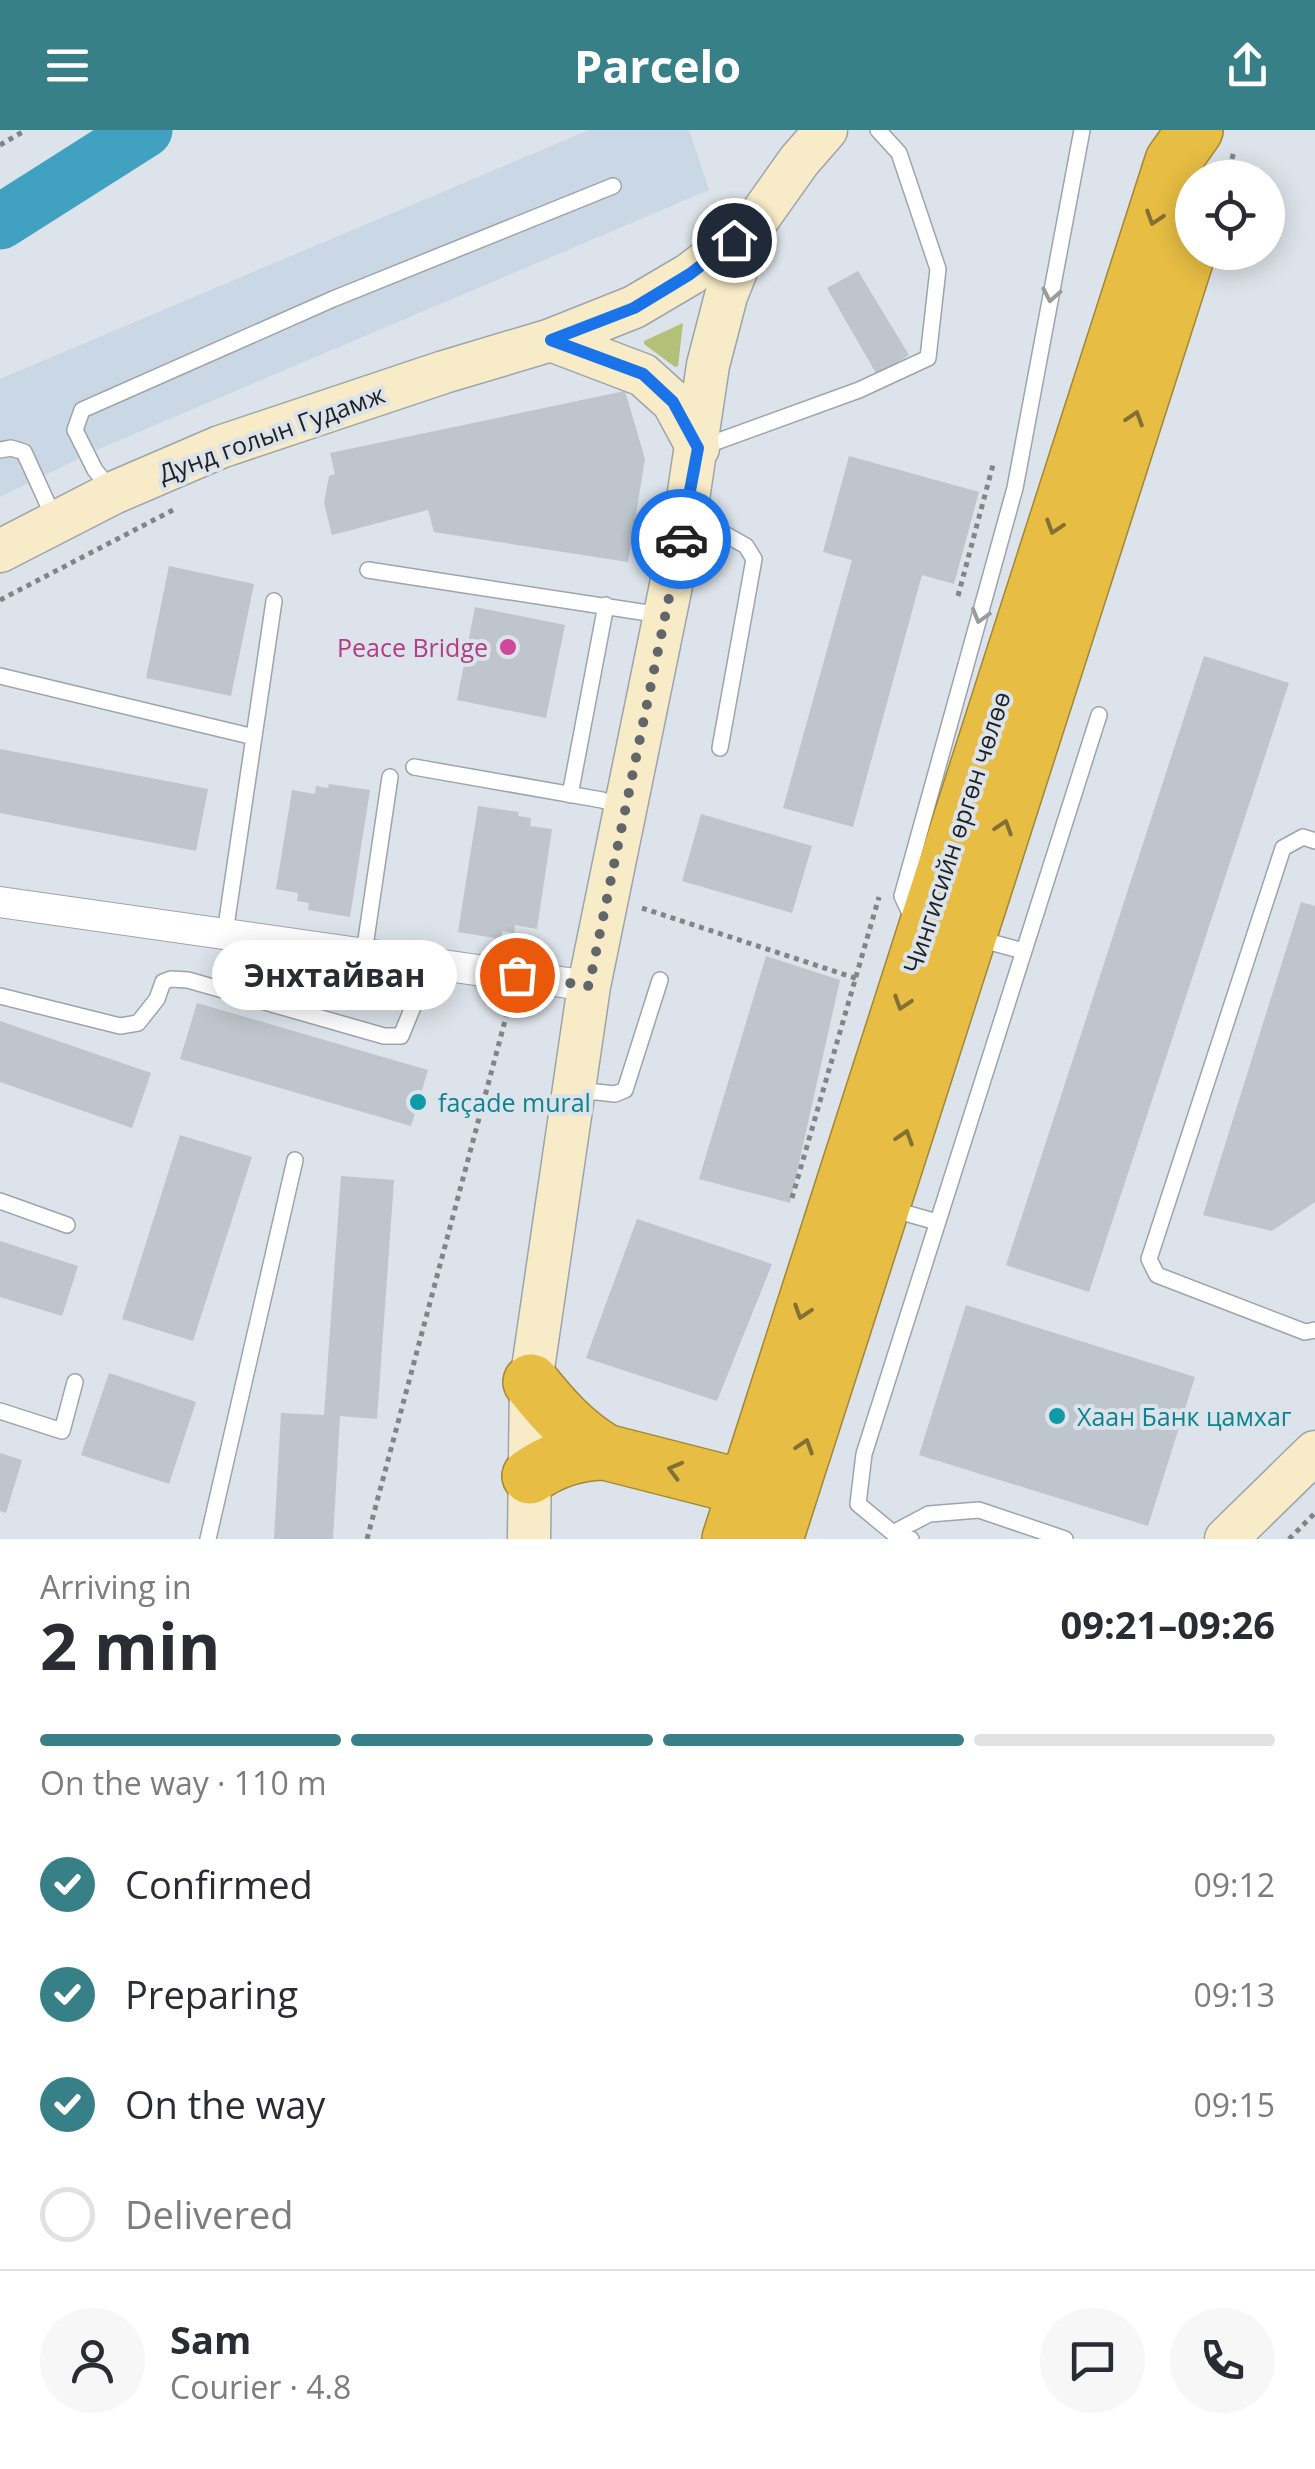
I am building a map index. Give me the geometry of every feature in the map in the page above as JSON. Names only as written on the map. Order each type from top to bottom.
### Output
[{"type":"highway","name":"Чингисийн өргөн чөлөө","points":[[775,1539],[882,1206],[946,937],[1173,162],[1195,130]]},
{"type":"highway","points":[[1212,130],[1212,160]]},
{"type":"highway","name":"Чингисийн өргөн чөлөө","points":[[730,1539],[1181,270]]},
{"type":"highway","points":[[531,1382],[558,1416],[581,1438],[604,1452]]},
{"type":"highway","points":[[530,1476],[562,1458],[604,1452],[746,1488]]},
{"type":"main road","points":[[528,1539],[531,1382],[589,986],[686,512],[708,364],[726,296],[755,223],[826,130]]},
{"type":"main road","name":"Дунд голын Гудамж","points":[[0,551],[113,493],[220,448],[551,340],[634,308],[690,274],[755,223]]},
{"type":"main road","points":[[551,340],[643,374],[673,402],[698,448]]},
{"type":"main road","points":[[1226,1539],[1315,1452]]},
{"type":"street","points":[[0,902],[589,986]]},
{"type":"lane","points":[[698,448],[859,390],[928,358],[938,268],[898,153],[878,130]]},
{"type":"lane","points":[[1023,951],[946,937],[902,896],[1015,488],[1082,130]]},
{"type":"lane","points":[[113,493],[95,470],[74,430],[82,410],[333,298],[613,186]]},
{"type":"lane","points":[[0,450],[24,452],[57,523]]},
{"type":"lane","points":[[686,512],[746,546],[754,559],[720,748]]},
{"type":"lane","points":[[368,570],[665,616]]},
{"type":"lane","points":[[225,933],[274,601]]},
{"type":"lane","points":[[570,794],[606,605]]},
{"type":"lane","points":[[0,676],[254,737]]},
{"type":"lane","points":[[911,1539],[892,1533],[858,1504],[864,1454],[1099,714]]},
{"type":"lane","points":[[414,767],[570,794],[626,809]]},
{"type":"lane","points":[[364,953],[390,777]]},
{"type":"lane","points":[[1315,841],[1303,837],[1283,848],[1149,1259],[1157,1276],[1310,1331],[1315,1348]]},
{"type":"lane","points":[[0,996],[120,1026],[138,1023],[157,999],[163,982],[172,978],[384,1036],[400,1036],[431,962]]},
{"type":"lane","points":[[574,1090],[615,1094],[624,1090],[660,980]]},
{"type":"lane","points":[[208,1539],[294,1160]]},
{"type":"lane","points":[[0,1201],[67,1226]]},
{"type":"lane","points":[[882,1206],[937,1222]]},
{"type":"lane","points":[[0,1412],[62,1431],[75,1382]]},
{"type":"lane","points":[[892,1533],[929,1514],[979,1510],[1066,1539]]},
{"type":"path","points":[[0,145],[26,130]]},
{"type":"path","points":[[958,595],[994,461]]},
{"type":"path","points":[[790,1203],[883,883]]},
{"type":"path","points":[[633,905],[858,979]]},
{"type":"path","points":[[366,1539],[517,975]]},
{"type":"path","points":[[1289,1539],[1315,1512]]},
{"type":"shaded area","points":[[589,130],[689,130],[709,190],[94,451],[0,497],[0,379]]},
{"type":"green space","points":[[683,323],[678,366],[675,367],[644,341]]},
{"type":"building","points":[[858,271],[909,355],[877,375],[827,288]]},
{"type":"building","points":[[625,391],[645,459],[628,562],[434,532],[428,510],[332,535],[324,503],[329,476],[335,474],[330,453]]},
{"type":"building","points":[[849,456],[979,492],[954,584],[922,575],[853,827],[783,808],[852,560],[823,552]]},
{"type":"building","points":[[169,566],[254,584],[231,696],[146,678]]},
{"type":"building","points":[[475,607],[565,625],[546,718],[457,700]]},
{"type":"building","points":[[1204,656],[1289,683],[1089,1292],[1006,1265]]},
{"type":"building","points":[[0,749],[208,789],[196,851],[0,813]]},
{"type":"building","points":[[329,784],[370,790],[350,917],[308,910],[309,903],[297,901],[298,893],[276,889],[292,790],[315,794],[316,786],[328,788]]},
{"type":"building","points":[[478,806],[519,812],[518,816],[531,818],[530,826],[552,829],[537,929],[515,925],[514,933],[502,931],[501,939],[458,932]]},
{"type":"building","points":[[701,814],[812,846],[792,913],[682,881]]},
{"type":"building","points":[[1301,902],[1315,906],[1315,1202],[1272,1231],[1203,1215]]},
{"type":"building","points":[[766,956],[840,980],[790,1203],[699,1179]]},
{"type":"building","points":[[197,1003],[428,1070],[411,1126],[180,1059]]},
{"type":"building","points":[[0,1021],[151,1073],[132,1128],[0,1082]]},
{"type":"building","points":[[180,1135],[252,1157],[193,1341],[122,1319]]},
{"type":"building","points":[[341,1176],[394,1180],[377,1419],[340,1416],[333,1539],[274,1539],[281,1413],[324,1415]]},
{"type":"building","points":[[637,1219],[772,1264],[717,1401],[586,1358]]},
{"type":"building","points":[[0,1241],[78,1266],[62,1316],[0,1297]]},
{"type":"building","name":"Хаан Банк цамхаг","points":[[966,1305],[1195,1377],[1148,1526],[919,1455]]},
{"type":"building","points":[[109,1373],[196,1402],[169,1484],[81,1455]]},
{"type":"building","points":[[0,1453],[22,1460],[6,1513],[0,1511]]},
{"type":"waterway","points":[[0,222],[145,130]]},
{"type":"way so far","points":[[517,975],[589,986],[681,539]]},
{"type":"place","name":"Peace Bridge","points":[[508,647]]},
{"type":"place","name":"Энхтайван","points":[[517,975]]},
{"type":"place","name":"façade mural","points":[[418,1102]]},
{"type":"place","name":"Хаан Банк цамхаг","points":[[1057,1416]]},
{"type":"route","points":[[681,539],[698,448],[673,402],[643,374],[551,340],[634,308],[690,274],[734,240]]}]
